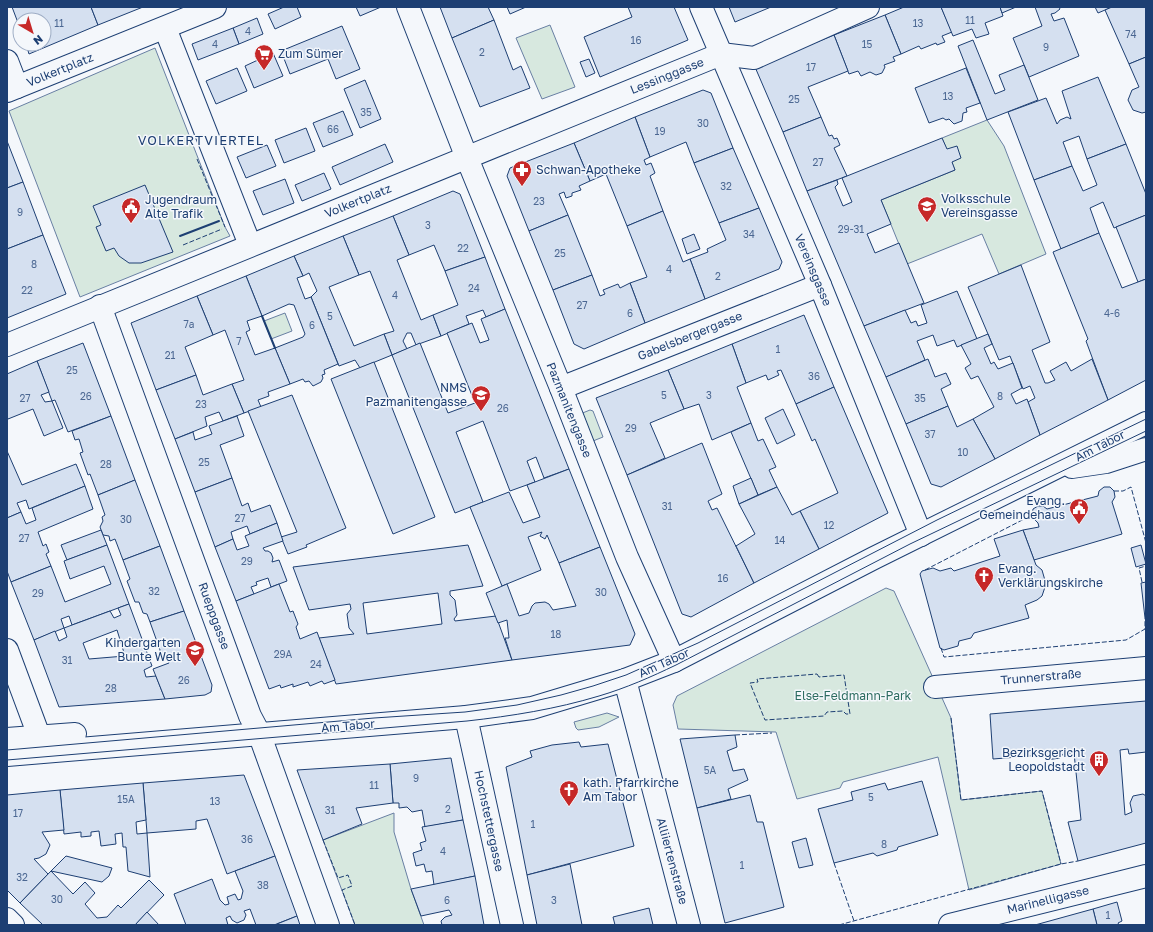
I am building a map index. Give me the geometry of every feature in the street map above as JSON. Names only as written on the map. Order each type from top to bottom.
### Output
[{"type":"street","name":"Volkertplatz","points":[[12,89],[214,7]]},
{"type":"street","points":[[408,7],[467,158]]},
{"type":"street","name":"Vereinsgasse","points":[[701,7],[820,285],[921,535]]},
{"type":"street","name":"Lessinggasse","points":[[467,158],[721,54],[754,58],[868,7]]},
{"type":"street","points":[[165,28],[250,245]]},
{"type":"street","points":[[7,61],[12,89]]},
{"type":"street","name":"Volkertplatz","points":[[100,306],[467,158]]},
{"type":"street","name":"Pazmanitengasse","points":[[467,158],[561,388],[627,557],[674,660]]},
{"type":"street","name":"Gabelsbergergasse","points":[[561,388],[820,285]]},
{"type":"street","points":[[7,345],[100,306]]},
{"type":"street","name":"Rueppgasse","points":[[100,306],[250,716],[260,733],[328,925]]},
{"type":"street","name":"Am Tabor","points":[[7,755],[466,717],[532,708],[625,680],[674,660],[1146,423]]},
{"type":"street","name":"Am Tabor","points":[[1054,469],[1106,462],[1146,450]]},
{"type":"street","points":[[7,650],[39,736]]},
{"type":"street","name":"Trunnerstraße","points":[[935,687],[1146,668]]},
{"type":"street","name":"Alliiertenstraße","points":[[625,680],[689,925]]},
{"type":"street","name":"Hochstettergasse","points":[[466,717],[512,925]]},
{"type":"street","name":"Am Tabor","points":[[7,739],[150,730],[236,735]]},
{"type":"street","name":"Marinelligasse","points":[[950,925],[1146,876]]},
{"type":"street","points":[[7,919],[13,925]]},
{"type":"green space","points":[[550,25],[575,87],[542,99],[516,38]]},
{"type":"green space","points":[[155,48],[225,227],[230,236],[80,297],[9,111]]},
{"type":"green space","points":[[987,120],[1004,146],[1046,254],[999,274],[982,234],[907,264],[881,200],[955,170],[942,138]]},
{"type":"green space","points":[[285,313],[292,331],[271,339],[264,321]]},
{"type":"green space","points":[[590,410],[593,411],[603,437],[593,441],[580,414]]},
{"type":"green space","name":"Else-Feldmann-Park","points":[[886,588],[894,591],[951,718],[961,800],[1042,791],[1061,864],[969,890],[938,757],[843,782],[840,788],[797,799],[776,732],[678,729],[673,705],[677,696]]},
{"type":"green space","points":[[607,713],[619,717],[599,727],[578,730],[576,728],[574,722]]},
{"type":"green space","points":[[394,813],[394,832],[411,889],[424,925],[355,925],[323,840]]},
{"type":"building","points":[[12,7],[91,7],[98,25],[52,44],[52,12],[14,12]]},
{"type":"building","points":[[91,7],[143,7],[98,25]]},
{"type":"building","points":[[284,7],[297,7],[301,17],[275,29],[268,14]]},
{"type":"building","points":[[356,7],[381,7],[360,16]]},
{"type":"building","points":[[440,7],[488,7],[494,20],[452,38]]},
{"type":"building","points":[[507,7],[526,7],[510,14]]},
{"type":"building","points":[[628,7],[674,7],[688,40],[600,77],[584,37],[632,17]]},
{"type":"building","points":[[729,7],[771,7],[735,22]]},
{"type":"building","points":[[904,7],[941,7],[952,32],[942,36],[945,42],[937,45],[936,43],[921,49],[919,46],[901,54],[885,15]]},
{"type":"building","points":[[941,7],[1000,7],[1003,16],[985,23],[989,34],[976,38],[972,29],[953,36]]},
{"type":"building","points":[[1000,7],[1016,7],[1002,13]]},
{"type":"building","points":[[1035,7],[1059,7],[1060,9],[1051,14],[1054,21],[1064,18],[1079,56],[1029,77],[1013,38],[1042,26]]},
{"type":"building","points":[[1095,7],[1112,7],[1098,13]]},
{"type":"building","points":[[1112,7],[1146,7],[1146,57],[1129,64],[1105,10]]},
{"type":"building","points":[[885,15],[901,54],[893,57],[895,61],[884,65],[885,67],[882,73],[876,75],[870,72],[861,76],[858,71],[849,74],[834,35]]},
{"type":"building","points":[[257,18],[263,34],[239,44],[233,28]]},
{"type":"building","points":[[494,20],[513,70],[521,66],[530,88],[480,107],[452,38]]},
{"type":"building","points":[[342,26],[360,69],[336,79],[328,59],[290,74],[281,51]]},
{"type":"building","points":[[233,28],[239,44],[198,60],[192,44]]},
{"type":"building","points":[[834,35],[848,71],[808,87],[821,117],[783,132],[755,67]]},
{"type":"building","points":[[973,40],[995,94],[1005,90],[999,75],[1024,65],[1038,100],[987,120],[958,46]]},
{"type":"building","name":"Zum Sümer","points":[[273,53],[283,76],[254,88],[245,66]]},
{"type":"building","points":[[1146,57],[1146,112],[1142,113],[1133,110],[1128,100],[1132,90],[1139,87],[1129,64]]},
{"type":"building","points":[[589,59],[595,73],[586,77],[580,62]]},
{"type":"building","points":[[237,68],[247,91],[216,104],[206,81]]},
{"type":"building","points":[[966,68],[980,103],[966,108],[967,112],[963,113],[962,121],[954,124],[949,119],[946,120],[943,118],[929,123],[915,88]]},
{"type":"building","points":[[1098,77],[1126,144],[1087,159],[1079,136],[1063,142],[1072,166],[1034,180],[1008,112],[1046,98],[1057,124],[1060,120],[1067,117],[1071,119],[1062,91]]},
{"type":"building","points":[[365,80],[381,119],[360,128],[344,89]]},
{"type":"building","points":[[703,90],[711,93],[733,148],[694,163],[686,142],[650,157],[635,117]]},
{"type":"building","points":[[343,111],[353,135],[323,147],[313,123]]},
{"type":"building","points":[[635,117],[650,157],[644,160],[646,165],[651,163],[655,173],[650,176],[663,211],[627,226],[606,174],[590,181],[574,143]]},
{"type":"building","points":[[821,117],[829,136],[832,135],[834,139],[837,138],[840,145],[834,148],[847,176],[807,191],[783,132]]},
{"type":"building","points":[[306,128],[315,151],[284,163],[275,140]]},
{"type":"building","points":[[942,138],[947,149],[957,146],[961,158],[952,162],[955,170],[881,200],[891,224],[867,234],[875,253],[899,243],[924,303],[864,326],[807,191],[837,180],[838,184],[835,187],[843,206],[852,202],[842,178]]},
{"type":"building","points":[[7,141],[23,182],[7,188]]},
{"type":"building","points":[[574,143],[590,181],[579,186],[581,190],[572,193],[572,196],[566,198],[564,192],[559,194],[568,215],[529,231],[507,176],[510,168]]},
{"type":"building","points":[[385,144],[393,162],[340,185],[332,167]]},
{"type":"building","points":[[1126,144],[1146,194],[1146,215],[1114,228],[1103,202],[1090,208],[1099,233],[1061,249],[1034,180],[1072,166],[1083,191],[1097,185],[1087,159]]},
{"type":"building","points":[[267,145],[276,166],[246,178],[237,157]]},
{"type":"building","points":[[733,148],[759,208],[719,223],[694,163]]},
{"type":"building","points":[[324,173],[331,189],[302,201],[295,185]]},
{"type":"building","points":[[285,179],[294,203],[263,215],[253,191]]},
{"type":"building","points":[[23,182],[43,235],[7,249],[7,188]]},
{"type":"building","name":"Jugendraum Alte Trafik","points":[[145,185],[173,252],[141,263],[129,263],[119,256],[114,248],[106,251],[96,227],[101,225],[93,206]]},
{"type":"building","points":[[453,191],[460,194],[485,257],[445,271],[434,245],[409,255],[393,216]]},
{"type":"building","points":[[759,208],[782,262],[779,269],[705,299],[690,259],[708,252],[707,249],[726,240],[719,223]]},
{"type":"building","points":[[663,211],[683,262],[690,259],[705,299],[645,323],[630,283],[647,277],[627,226]]},
{"type":"building","points":[[568,215],[592,275],[553,290],[529,231]]},
{"type":"building","points":[[1146,215],[1146,279],[1138,282],[1116,227]]},
{"type":"building","points":[[393,216],[409,255],[397,260],[421,320],[433,315],[441,336],[416,345],[411,333],[407,333],[403,341],[407,349],[392,355],[384,334],[394,331],[370,271],[359,275],[343,236]]},
{"type":"building","points":[[1099,233],[1122,288],[1146,279],[1146,380],[1108,400],[1086,341],[1088,339],[1053,252]]},
{"type":"building","points":[[694,234],[700,249],[687,254],[682,239]]},
{"type":"building","points":[[43,235],[66,294],[7,318],[7,249]]},
{"type":"building","points":[[343,236],[359,275],[329,287],[354,346],[384,334],[392,355],[360,368],[355,360],[339,366],[311,297],[317,291],[309,273],[303,276],[294,256]]},
{"type":"building","points":[[294,256],[303,276],[297,278],[305,299],[311,297],[338,364],[324,370],[325,374],[322,375],[323,378],[321,382],[313,386],[309,381],[305,382],[303,379],[290,384],[275,348],[303,337],[305,334],[294,305],[289,304],[262,316],[246,276]]},
{"type":"building","points":[[485,257],[505,309],[486,317],[483,310],[466,316],[469,324],[441,336],[433,315],[458,305],[445,271]]},
{"type":"building","points":[[1021,265],[1050,342],[1032,350],[1045,383],[1055,380],[1050,371],[1066,362],[1071,371],[1092,359],[1108,400],[1040,435],[1028,402],[1035,398],[1030,386],[1023,389],[1010,356],[999,360],[968,287]]},
{"type":"building","points":[[592,275],[600,296],[605,294],[603,290],[618,284],[620,288],[630,283],[645,323],[584,349],[574,344],[553,290]]},
{"type":"building","points":[[246,276],[262,316],[247,321],[250,330],[246,332],[255,355],[275,348],[290,384],[268,392],[269,396],[258,400],[261,407],[244,413],[232,384],[244,380],[225,330],[213,335],[197,296]]},
{"type":"building","points":[[957,291],[977,339],[957,347],[954,340],[937,346],[933,335],[917,341],[925,360],[886,377],[864,326],[905,310],[911,323],[916,321],[918,326],[927,323],[921,305]]},
{"type":"building","points":[[197,296],[213,335],[185,347],[196,375],[156,390],[131,323]]},
{"type":"building","name":"NMS Pazmanitengasse","points":[[505,309],[569,469],[544,478],[536,457],[527,461],[535,482],[510,491],[483,421],[456,432],[483,502],[455,513],[392,355],[420,343],[448,413],[475,403],[447,333],[472,323],[480,343],[489,340],[481,319]]},
{"type":"building","points":[[804,315],[834,387],[796,404],[781,370],[777,371],[779,375],[768,380],[766,375],[746,383],[732,344]]},
{"type":"building","points":[[988,334],[992,344],[984,348],[991,364],[994,362],[998,369],[1013,363],[1022,388],[1011,394],[1016,404],[1027,399],[1040,435],[995,459],[973,419],[994,407],[978,376],[971,379],[965,368],[971,364],[961,345]]},
{"type":"building","points":[[83,343],[111,416],[68,432],[55,400],[52,401],[37,361]]},
{"type":"building","points":[[732,344],[746,383],[737,387],[751,423],[712,440],[699,404],[684,409],[668,370]]},
{"type":"building","points":[[928,359],[935,377],[946,373],[951,384],[941,389],[948,406],[906,424],[886,377]]},
{"type":"building","points":[[37,361],[49,392],[41,395],[45,402],[52,401],[63,428],[44,436],[33,409],[8,419],[7,417],[7,374]]},
{"type":"building","points":[[374,362],[435,517],[393,534],[331,379]]},
{"type":"building","points":[[668,370],[684,409],[650,423],[665,458],[627,475],[596,398]]},
{"type":"building","points":[[196,375],[203,395],[232,384],[244,413],[223,421],[219,412],[205,417],[207,426],[175,439],[156,390]]},
{"type":"building","points":[[834,387],[888,513],[819,549],[800,511],[838,493],[815,439],[812,441],[796,404]]},
{"type":"building","points":[[292,395],[346,528],[306,545],[307,547],[288,554],[281,537],[297,532],[248,411]]},
{"type":"building","points":[[948,406],[957,427],[973,419],[995,459],[941,487],[931,484],[906,424]]},
{"type":"building","points":[[783,409],[795,435],[777,444],[765,418]]},
{"type":"building","points":[[111,416],[135,480],[98,495],[90,474],[88,475],[80,453],[83,452],[79,439],[75,440],[72,431]]},
{"type":"building","points":[[237,416],[244,436],[220,445],[232,478],[195,492],[175,439],[193,432],[195,440],[212,434],[209,426]]},
{"type":"building","points":[[751,423],[758,441],[763,439],[776,467],[769,470],[777,487],[758,495],[731,432]]},
{"type":"building","points":[[702,443],[722,494],[708,501],[712,510],[717,508],[754,583],[691,617],[682,614],[627,475]]},
{"type":"building","points":[[7,451],[22,485],[76,464],[85,486],[29,509],[26,500],[17,503],[21,512],[7,518]]},
{"type":"building","points":[[569,469],[600,547],[559,563],[547,535],[545,539],[540,536],[542,532],[528,537],[541,570],[502,586],[470,507],[509,492],[523,523],[540,517],[527,485]]},
{"type":"building","points":[[232,478],[242,506],[248,503],[251,512],[270,505],[277,523],[250,534],[247,526],[231,532],[233,539],[215,547],[195,492]]},
{"type":"building","points":[[751,478],[758,495],[739,504],[733,486]]},
{"type":"building","points":[[135,480],[160,546],[123,560],[115,539],[110,541],[109,536],[103,535],[100,527],[103,521],[102,517],[105,515],[98,495]]},
{"type":"building","points":[[85,486],[93,509],[38,532],[43,546],[46,544],[49,552],[46,554],[51,566],[11,582],[7,571],[7,518],[21,512],[26,524],[36,520],[32,508]]},
{"type":"building","points":[[777,487],[792,515],[800,511],[819,549],[754,583],[736,546],[755,534],[739,504]]},
{"type":"building","name":"Evang. Gemeindehaus","points":[[1104,487],[1110,487],[1114,491],[1115,497],[1112,502],[1122,534],[1034,560],[1023,530],[1039,527],[1038,523],[1032,517],[1033,509],[1038,506],[1043,506],[1047,509],[1098,496],[1099,491]]},
{"type":"building","points":[[277,523],[283,541],[263,548],[265,551],[271,553],[273,558],[272,562],[279,560],[287,581],[271,587],[268,578],[256,582],[257,585],[251,587],[254,594],[236,601],[215,547],[233,539],[237,550],[249,546],[245,536]]},
{"type":"building","points":[[101,530],[107,545],[67,560],[61,545]]},
{"type":"building","name":"Evang. Verklärungskirche","points":[[1023,530],[1036,565],[1042,570],[1046,584],[1042,596],[1025,605],[1029,618],[974,633],[971,638],[959,641],[958,646],[944,650],[940,648],[920,574],[922,571],[933,568],[940,571],[951,568],[954,571],[1000,556],[994,539]]},
{"type":"building","points":[[107,545],[129,604],[72,625],[69,616],[61,619],[64,628],[34,640],[11,582],[51,566],[65,602],[111,584],[104,566],[70,579],[64,561]]},
{"type":"building","points":[[468,545],[483,586],[450,591],[450,595],[455,600],[457,615],[454,619],[455,621],[496,616],[512,660],[336,684],[319,638],[354,634],[349,628],[347,614],[351,609],[350,604],[309,610],[293,567]],"holes":[[[438,593],[442,624],[367,634],[363,603]]]},
{"type":"building","points":[[1141,545],[1146,564],[1136,567],[1131,548]]},
{"type":"building","points":[[160,546],[184,611],[150,622],[147,614],[143,613],[139,602],[135,602],[127,581],[130,579],[123,560]]},
{"type":"building","points":[[600,547],[635,634],[630,645],[512,660],[505,638],[509,638],[507,620],[498,623],[486,593],[507,584],[519,616],[529,613],[535,603],[545,602],[549,604],[553,610],[576,606],[559,563]]},
{"type":"building","points":[[1146,582],[1146,618],[1145,618],[1141,583]]},
{"type":"building","points":[[279,584],[290,612],[293,611],[298,624],[296,627],[300,639],[317,632],[335,680],[324,684],[322,681],[310,686],[308,682],[293,687],[293,684],[281,688],[280,685],[269,689],[236,601]]},
{"type":"building","points":[[129,604],[152,666],[144,670],[146,677],[156,676],[165,699],[59,707],[34,640],[55,631],[59,641],[67,637],[64,628],[110,611],[114,618],[121,615],[118,608]],"holes":[[[117,630],[125,656],[89,659],[83,643]]]},
{"type":"building","points":[[184,611],[212,685],[211,692],[205,695],[165,699],[153,669],[169,663],[168,660],[160,658],[160,650],[150,622]]},
{"type":"building","name":"Bezirksgericht Leopoldstadt","points":[[1146,701],[1146,752],[1129,754],[1128,749],[1120,750],[1125,815],[1132,812],[1130,803],[1133,796],[1143,794],[1146,796],[1146,843],[1078,861],[1068,822],[1081,820],[1074,753],[1063,754],[1060,758],[1046,760],[1042,755],[993,759],[990,714]]},
{"type":"building","points":[[735,735],[737,747],[727,751],[733,771],[744,769],[748,780],[728,789],[731,799],[697,808],[680,739]]},
{"type":"building","name":"kath. Pfarrkirche Am Tabor","points":[[579,742],[581,747],[608,744],[634,846],[527,875],[506,767],[532,757],[530,751],[552,745]]},
{"type":"building","points":[[451,758],[463,820],[425,827],[422,810],[412,812],[407,807],[399,808],[399,803],[393,803],[390,764]]},
{"type":"building","points":[[390,764],[393,803],[356,808],[362,824],[323,840],[297,770]]},
{"type":"building","points":[[244,775],[275,856],[227,874],[207,819],[196,821],[196,829],[147,833],[143,783]]},
{"type":"building","points":[[922,781],[938,835],[898,847],[897,850],[877,856],[873,853],[834,863],[818,809],[853,800],[851,792],[885,783],[888,790]]},
{"type":"building","points":[[143,783],[146,820],[136,822],[137,834],[147,833],[150,877],[128,871],[126,847],[123,847],[122,833],[115,834],[116,844],[101,846],[99,831],[91,832],[91,836],[81,837],[81,832],[64,834],[60,790]]},
{"type":"building","points":[[60,790],[64,830],[42,832],[50,845],[46,854],[34,859],[48,874],[20,903],[7,890],[7,795]]},
{"type":"building","points":[[750,795],[757,822],[763,822],[784,907],[725,923],[697,808]]},
{"type":"building","points":[[463,820],[475,876],[434,885],[432,871],[426,872],[424,864],[416,866],[413,853],[422,850],[420,843],[426,841],[422,827]]},
{"type":"building","points":[[806,838],[813,865],[799,868],[792,842]]},
{"type":"building","points":[[66,856],[112,868],[109,876],[102,882],[51,871]]},
{"type":"building","points":[[275,856],[297,916],[274,925],[256,925],[250,909],[244,911],[246,915],[244,920],[237,923],[232,920],[230,916],[226,918],[228,925],[186,925],[174,894],[212,879],[220,900],[225,905],[229,904],[227,897],[235,894],[238,900],[241,899],[243,891],[235,871]]},
{"type":"building","points":[[570,864],[582,925],[537,925],[527,875]]},
{"type":"building","points":[[51,871],[73,894],[85,882],[95,893],[85,904],[97,918],[107,917],[118,905],[121,908],[149,880],[164,895],[135,925],[43,925],[20,903]]},
{"type":"building","points":[[475,876],[484,925],[442,925],[441,921],[445,917],[452,915],[449,910],[421,916],[411,889]]},
{"type":"building","points":[[1117,902],[1122,921],[1118,923],[1119,925],[1097,925],[1093,909]]},
{"type":"building","points":[[649,908],[653,925],[615,925],[613,917]]},
{"type":"building","points":[[1093,909],[1097,925],[1035,925]]},
{"type":"building","points":[[147,912],[159,925],[135,925]]},
{"type":"building","points":[[297,916],[300,925],[277,924]]},
{"type":"tram line","points":[[7,750],[374,718],[465,712],[517,705],[593,686],[626,675],[698,643],[937,520],[1146,419]]},
{"type":"tram line","points":[[7,760],[467,721],[534,712],[599,696],[638,682],[676,665],[910,544],[1146,431]]},
{"type":"fence","points":[[197,159],[225,227]]},
{"type":"fence","points":[[183,245],[222,229]]},
{"type":"fence","points":[[1114,491],[1123,491],[1131,487],[1146,543]]},
{"type":"fence","points":[[925,570],[1032,515]]},
{"type":"fence","points":[[1142,582],[1139,568],[1146,566]]},
{"type":"fence","points":[[941,648],[944,657],[1126,640],[1145,629],[1145,618]]},
{"type":"fence","points":[[817,674],[819,677],[844,675],[850,714],[846,714],[843,711],[827,712],[824,716],[765,720],[750,683],[758,682],[757,679],[817,674]]},
{"type":"fence","points":[[951,718],[961,800],[1042,791],[1061,864]]},
{"type":"fence","points":[[735,735],[772,733]]},
{"type":"fence","points":[[323,840],[338,878],[348,875],[352,886],[342,890],[355,925]]},
{"type":"fence","points":[[839,925],[1061,864],[1078,861]]},
{"type":"fence","points":[[834,863],[854,921]]},
{"type":"wall","points":[[180,236],[219,221]]},
{"type":"wall","points":[[262,316],[275,348]]},
{"type":"place","name":"Zum Sümer","points":[[264,71]]},
{"type":"place","name":"Schwan-Apotheke","points":[[522,187]]},
{"type":"place","name":"Volksschule Vereinsgasse","points":[[927,223]]},
{"type":"place","name":"Jugendraum Alte Trafik","points":[[131,224]]},
{"type":"place","name":"NMS Pazmanitengasse","points":[[481,412]]},
{"type":"place","name":"Evang. Gemeindehaus","points":[[1079,525]]},
{"type":"place","name":"Evang. Verklärungskirche","points":[[984,593]]},
{"type":"place","name":"Kindergarten Bunte Welt","points":[[195,667]]},
{"type":"place","name":"Bezirksgericht Leopoldstadt","points":[[1099,777]]},
{"type":"place","name":"kath. Pfarrkirche Am Tabor","points":[[569,807]]},
{"type":"district","name":"VOLKERTVIERTEL","points":[[201,140]]}]
